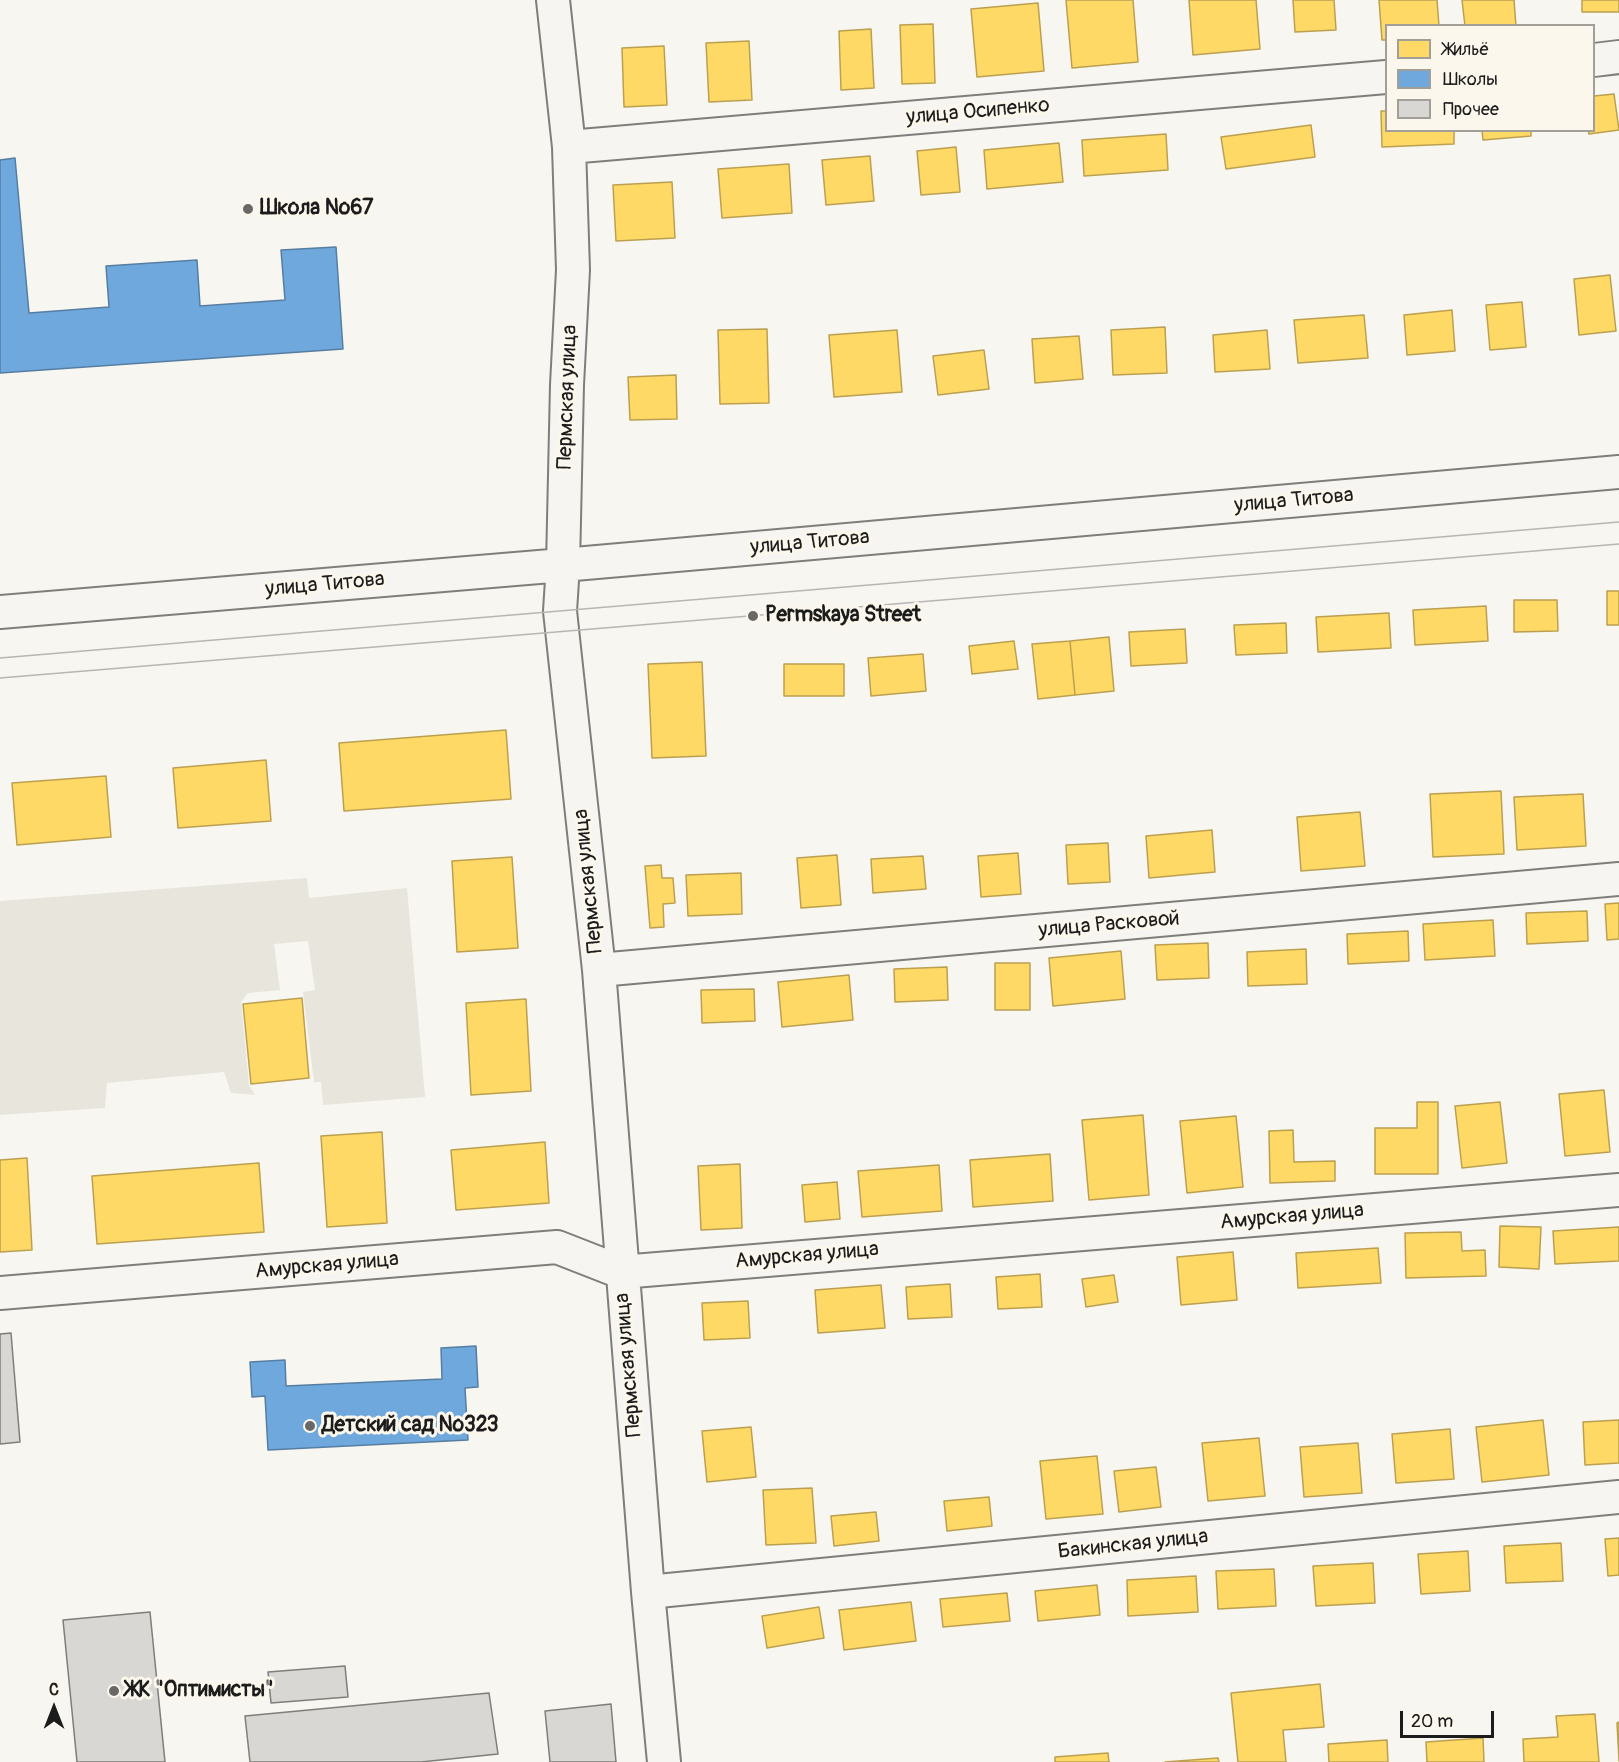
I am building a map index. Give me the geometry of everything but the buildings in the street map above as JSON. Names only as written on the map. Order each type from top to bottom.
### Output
[{"type":"street","name":"Пермская улица","points":[[553,0],[569,147],[573,270],[567,385],[561,632],[599,970],[621,1272],[664,1762]]},
{"type":"street","points":[[1595,60],[1619,57]]},
{"type":"street","name":"улица Осипенко","points":[[569,147],[1385,77]]},
{"type":"street","name":"улица Титова","points":[[0,612],[1619,472]]},
{"type":"street","name":"улица Расковой","points":[[599,970],[1619,879]]},
{"type":"street","name":"Амурская улица","points":[[0,1293],[557,1247],[621,1272],[1619,1190]]},
{"type":"street","name":"Бакинская улица","points":[[648,1592],[1619,1497]]},
{"type":"shaded area","points":[[307,878],[309,898],[407,888],[425,1097],[323,1105],[321,1082],[314,1082],[303,992],[315,990],[308,941],[274,944],[280,990],[248,993],[241,1002],[249,1085],[255,1095],[231,1093],[224,1072],[107,1083],[105,1108],[0,1115],[0,901]]},
{"type":"tram line","points":[[0,658],[1619,522]]},
{"type":"tram line","points":[[0,678],[1619,544]]},
{"type":"place","name":"Школа №67","points":[[248,209]]},
{"type":"place","name":"Permskaya Street","points":[[753,616]]},
{"type":"place","name":"Детский сад №323","points":[[310,1426]]},
{"type":"place","name":"ЖК \"Оптимисты\"","points":[[114,1691]]}]
